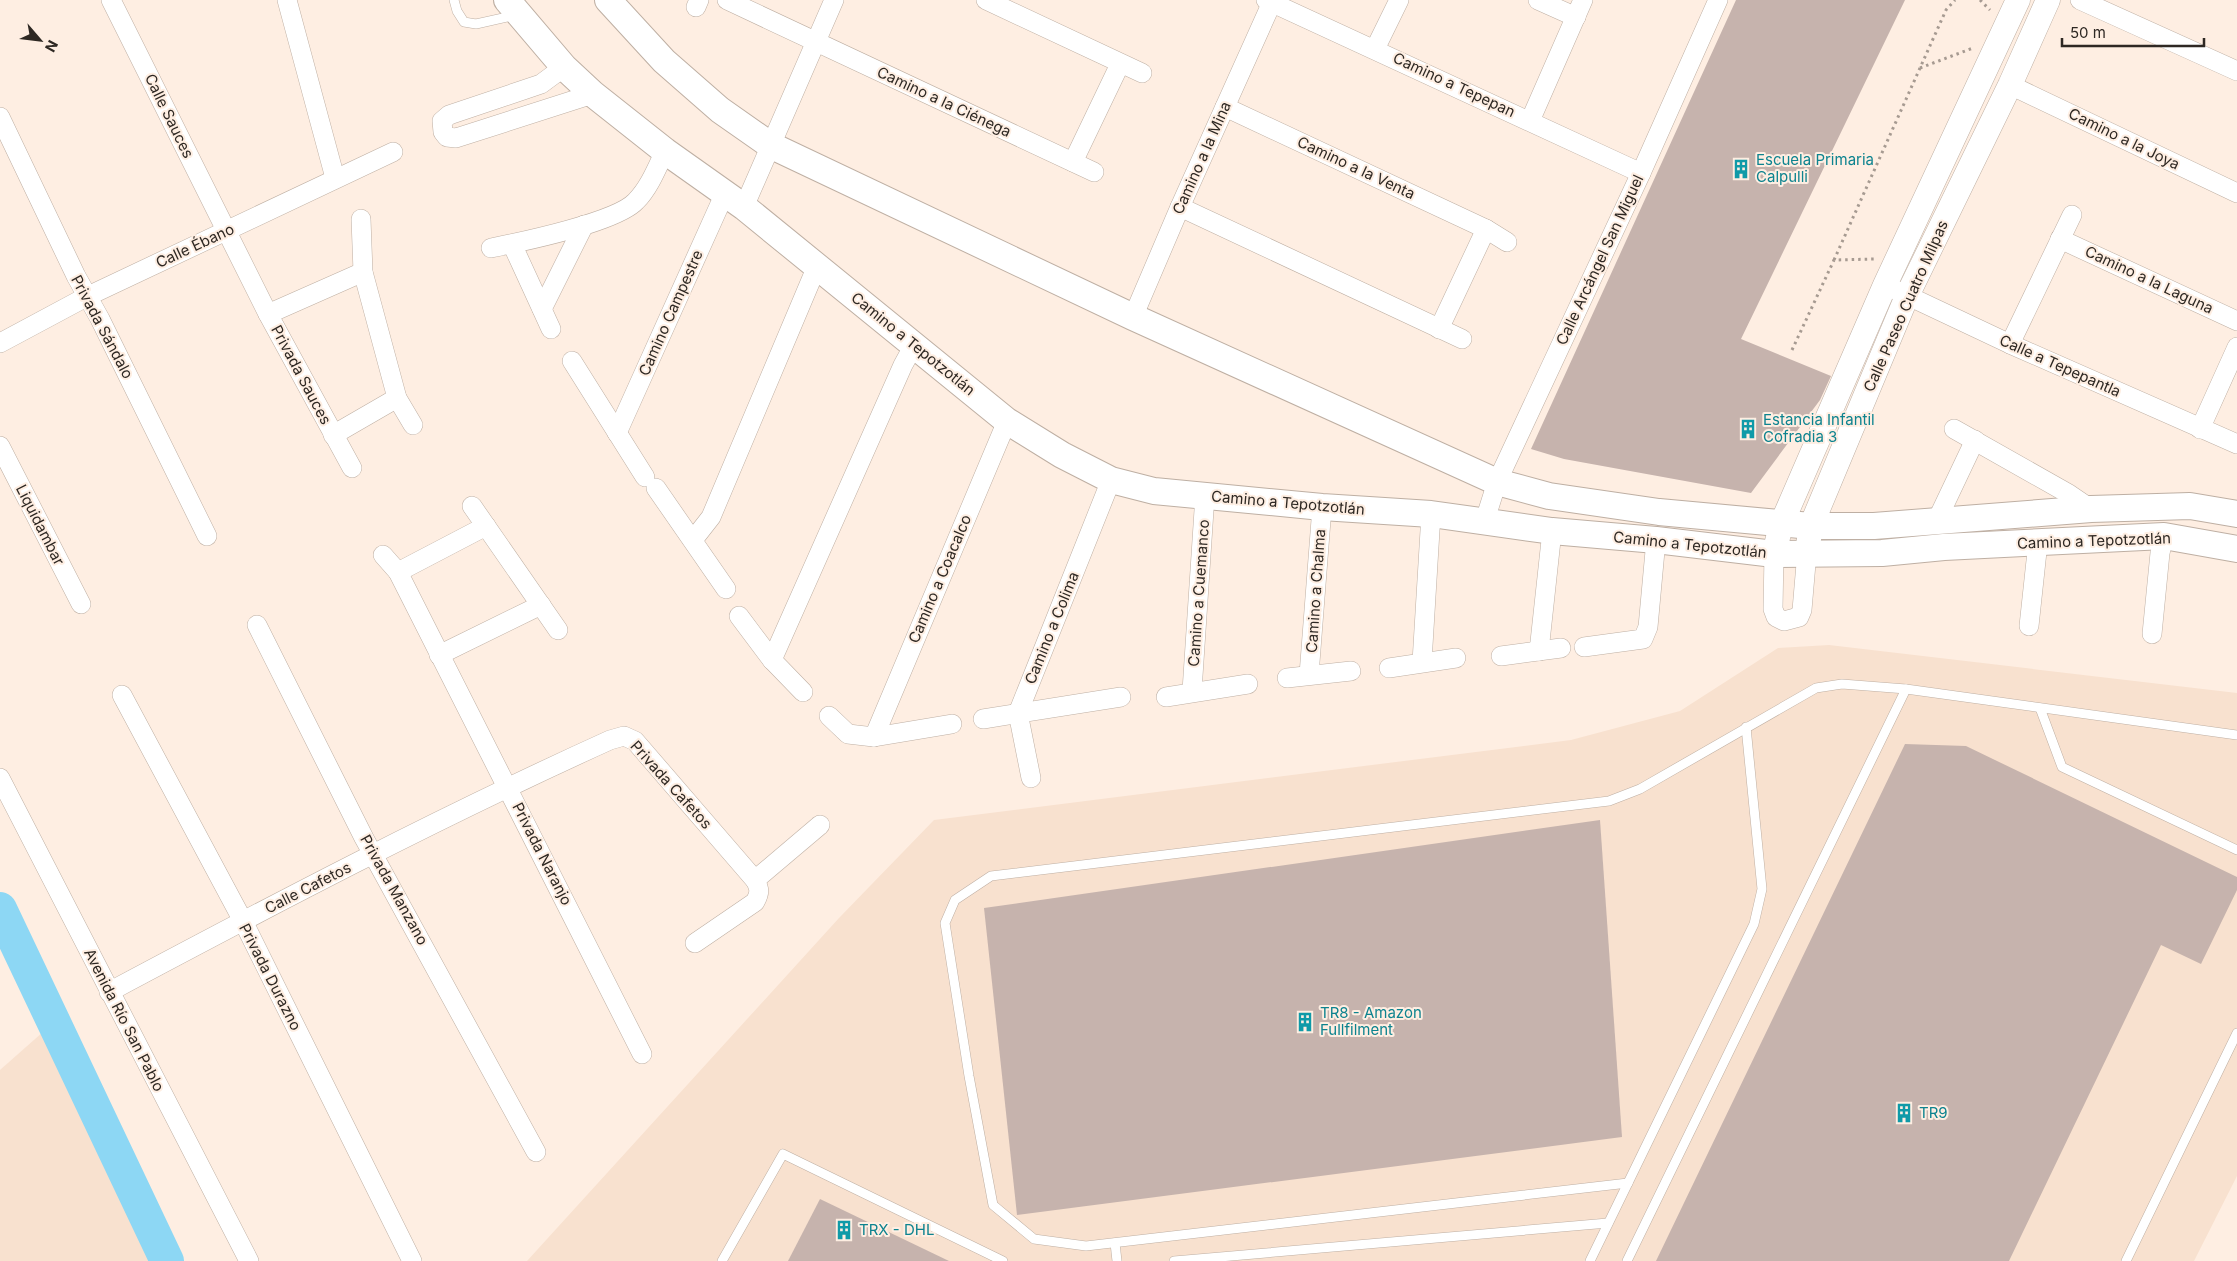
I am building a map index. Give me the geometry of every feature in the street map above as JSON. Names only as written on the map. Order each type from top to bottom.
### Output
[{"type":"main road","name":"Camino a Tepotzotlán","points":[[608,0],[664,61],[720,110],[770,145],[1133,317],[1497,482],[1549,496],[1659,512],[1810,526],[1874,526],[2091,509],[2190,506],[2237,514]]},
{"type":"main road","name":"Camino a Tepotzotlán","points":[[513,7],[564,67],[593,94],[665,151],[735,200],[1007,421],[1062,456],[1111,480],[1154,491],[1322,507],[1431,514],[1485,520],[1552,531],[1656,540],[1774,554],[1882,552],[2164,536],[2237,549]]},
{"type":"street","name":"Calle Sauces","points":[[112,0],[226,231]]},
{"type":"street","points":[[286,0],[335,178]]},
{"type":"street","name":"Camino a la Ciénega","points":[[727,0],[1094,172]]},
{"type":"street","name":"Camino Campestre","points":[[617,432],[735,200],[770,145],[834,0]]},
{"type":"street","points":[[986,0],[1142,73]]},
{"type":"street","points":[[1375,49],[1399,0]]},
{"type":"street","points":[[1538,0],[1576,17]]},
{"type":"street","points":[[1530,121],[1583,0]]},
{"type":"street","name":"Calle Arcángel San Miguel","points":[[1485,520],[1497,482],[1641,173],[1718,0]]},
{"type":"street","name":"Calle Paseo Cuatro Milpas","points":[[2018,0],[1897,258],[1781,524],[1774,554],[1773,609],[1776,618],[1784,621],[1799,617],[1802,610],[1810,526],[1907,296],[2010,85],[2048,0]]},
{"type":"street","points":[[2080,0],[2237,71]]},
{"type":"street","name":"Camino a Tepepan","points":[[1270,1],[1641,173]]},
{"type":"street","name":"Camino a la Mina","points":[[1133,317],[1270,1]]},
{"type":"street","points":[[1073,162],[1120,64]]},
{"type":"street","points":[[564,67],[542,84],[449,115],[442,121],[443,132],[447,137],[456,138],[593,94]]},
{"type":"street","name":"Camino a la Joya","points":[[2010,85],[2237,193]]},
{"type":"street","name":"Camino a la Venta","points":[[1225,107],[1486,229],[1507,242]]},
{"type":"street","name":"Privada Sándalo","points":[[0,117],[86,297],[104,328],[207,536]]},
{"type":"street","points":[[490,248],[584,225],[635,203],[642,194],[665,151]]},
{"type":"street","name":"Calle Ébano","points":[[0,343],[86,297],[392,152]]},
{"type":"street","points":[[1180,207],[1462,339]]},
{"type":"street","points":[[2010,344],[2072,215]]},
{"type":"street","points":[[361,219],[363,272],[397,398],[413,425]]},
{"type":"street","points":[[542,308],[584,225]]},
{"type":"street","points":[[1439,329],[1486,229]]},
{"type":"street","name":"Privada Sauces","points":[[226,231],[268,314],[352,468]]},
{"type":"street","name":"Camino a la Laguna","points":[[2060,239],[2237,321]]},
{"type":"street","points":[[512,244],[550,329]]},
{"type":"street","points":[[694,540],[711,517],[817,266]]},
{"type":"street","name":"Privada Sauces","points":[[268,314],[363,272]]},
{"type":"street","name":"Calle a Tepepantla","points":[[1885,285],[2010,344],[2237,444]]},
{"type":"street","points":[[772,660],[899,374],[914,345]]},
{"type":"street","points":[[2200,428],[2237,347]]},
{"type":"street","points":[[572,361],[651,483],[694,540],[726,589]]},
{"type":"street","name":"Privada Sauces","points":[[334,435],[397,398]]},
{"type":"street","name":"Camino a Coacalco","points":[[874,737],[1007,421]]},
{"type":"street","points":[[1954,429],[2069,494],[2091,509]]},
{"type":"street","points":[[1937,520],[1975,440]]},
{"type":"street","name":"Liquidambar","points":[[0,446],[81,604]]},
{"type":"street","name":"Camino a Colima","points":[[1018,713],[1111,480]]},
{"type":"street","name":"Camino a Cuemanco","points":[[1192,691],[1205,495]]},
{"type":"street","points":[[472,506],[558,630]]},
{"type":"street","name":"Camino a Chalma","points":[[1309,675],[1322,507]]},
{"type":"street","points":[[1422,662],[1431,514]]},
{"type":"street","points":[[398,572],[486,526]]},
{"type":"street","points":[[1539,650],[1552,531]]},
{"type":"street","points":[[2152,634],[2160,553],[2164,536]]},
{"type":"street","points":[[1584,647],[1643,639],[1648,627],[1656,540]]},
{"type":"street","points":[[2029,626],[2038,542]]},
{"type":"street","name":"Privada Naranjo","points":[[383,555],[398,572],[642,1054]]},
{"type":"street","points":[[439,655],[541,605]]},
{"type":"street","points":[[739,616],[772,660],[803,692]]},
{"type":"street","name":"Privada Manzano","points":[[257,625],[373,854],[536,1152]]},
{"type":"street","points":[[1501,656],[1561,648]]},
{"type":"street","points":[[1389,668],[1456,658]]},
{"type":"street","points":[[1287,678],[1351,671]]},
{"type":"street","points":[[1166,697],[1192,691],[1248,684]]},
{"type":"street","name":"Privada Durazno","points":[[122,695],[243,921],[412,1261]]},
{"type":"street","points":[[983,719],[1121,697]]},
{"type":"street","points":[[1018,713],[1031,778]]},
{"type":"street","points":[[829,716],[848,734],[874,737],[952,724]]},
{"type":"street","name":"Privada Cafetos","points":[[508,787],[610,740],[624,736],[635,741],[757,884]]},
{"type":"street","name":"Avenida Río San Pablo","points":[[0,778],[248,1261]]},
{"type":"street","name":"Calle Cafetos","points":[[110,992],[373,854],[508,787]]},
{"type":"street","points":[[695,943],[755,902],[759,895],[757,884],[820,825]]},
{"type":"lane","points":[[454,0],[457,11],[464,22],[476,24],[513,7]]},
{"type":"lane","points":[[1628,1183],[1086,1246],[1034,1239],[993,1206],[969,1076],[945,923],[955,900],[991,876],[1609,801],[1640,789],[1816,688],[1842,684],[1906,689],[2237,735]]},
{"type":"lane","points":[[1628,1261],[1906,689]]},
{"type":"lane","points":[[2040,708],[2062,767],[2237,850]]},
{"type":"lane","points":[[1590,1261],[1754,924],[1762,889],[1746,727]]},
{"type":"lane","points":[[2126,1261],[2237,1033]]},
{"type":"lane","points":[[722,1261],[783,1154],[1003,1261]]},
{"type":"lane","points":[[1174,1261],[1608,1223]]},
{"type":"lane","points":[[1114,1243],[1117,1261]]},
{"type":"path","points":[[1792,350],[1946,10],[1955,0]]},
{"type":"path","points":[[1980,0],[1990,11],[1991,17]]},
{"type":"path","points":[[1920,68],[1976,46]]},
{"type":"path","points":[[1834,260],[1897,258]]},
{"type":"shaded area","points":[[1829,645],[2237,693],[2237,1176],[2194,1261],[527,1261],[839,918],[934,820],[1571,740],[1680,711],[1778,648]]},
{"type":"shaded area","points":[[43,1032],[153,1261],[0,1261],[0,1070]]},
{"type":"building","name":"Escuela Primaria Calpulli","points":[[1736,0],[1905,0],[1741,339],[1831,376],[1820,400],[1751,493],[1564,459],[1531,449]]},
{"type":"building","name":"TR9","points":[[1905,744],[1966,746],[2237,877],[2237,890],[2201,964],[2161,945],[2009,1261],[1656,1261]]},
{"type":"building","name":"TR8 - Amazon Fullfilment","points":[[1600,820],[1622,1137],[1017,1215],[984,908]]},
{"type":"building","name":"TRX - DHL","points":[[820,1199],[949,1261],[788,1261]]},
{"type":"waterway","points":[[0,909],[167,1261]]},
{"type":"place","name":"Escuela Primaria Calpulli","points":[[1741,169]]},
{"type":"place","name":"Estancia Infantil Cofradia 3","points":[[1748,429]]},
{"type":"place","name":"TR8 - Amazon Fullfilment","points":[[1305,1022]]},
{"type":"place","name":"TR9","points":[[1904,1113]]},
{"type":"place","name":"TRX - DHL","points":[[844,1230]]}]
